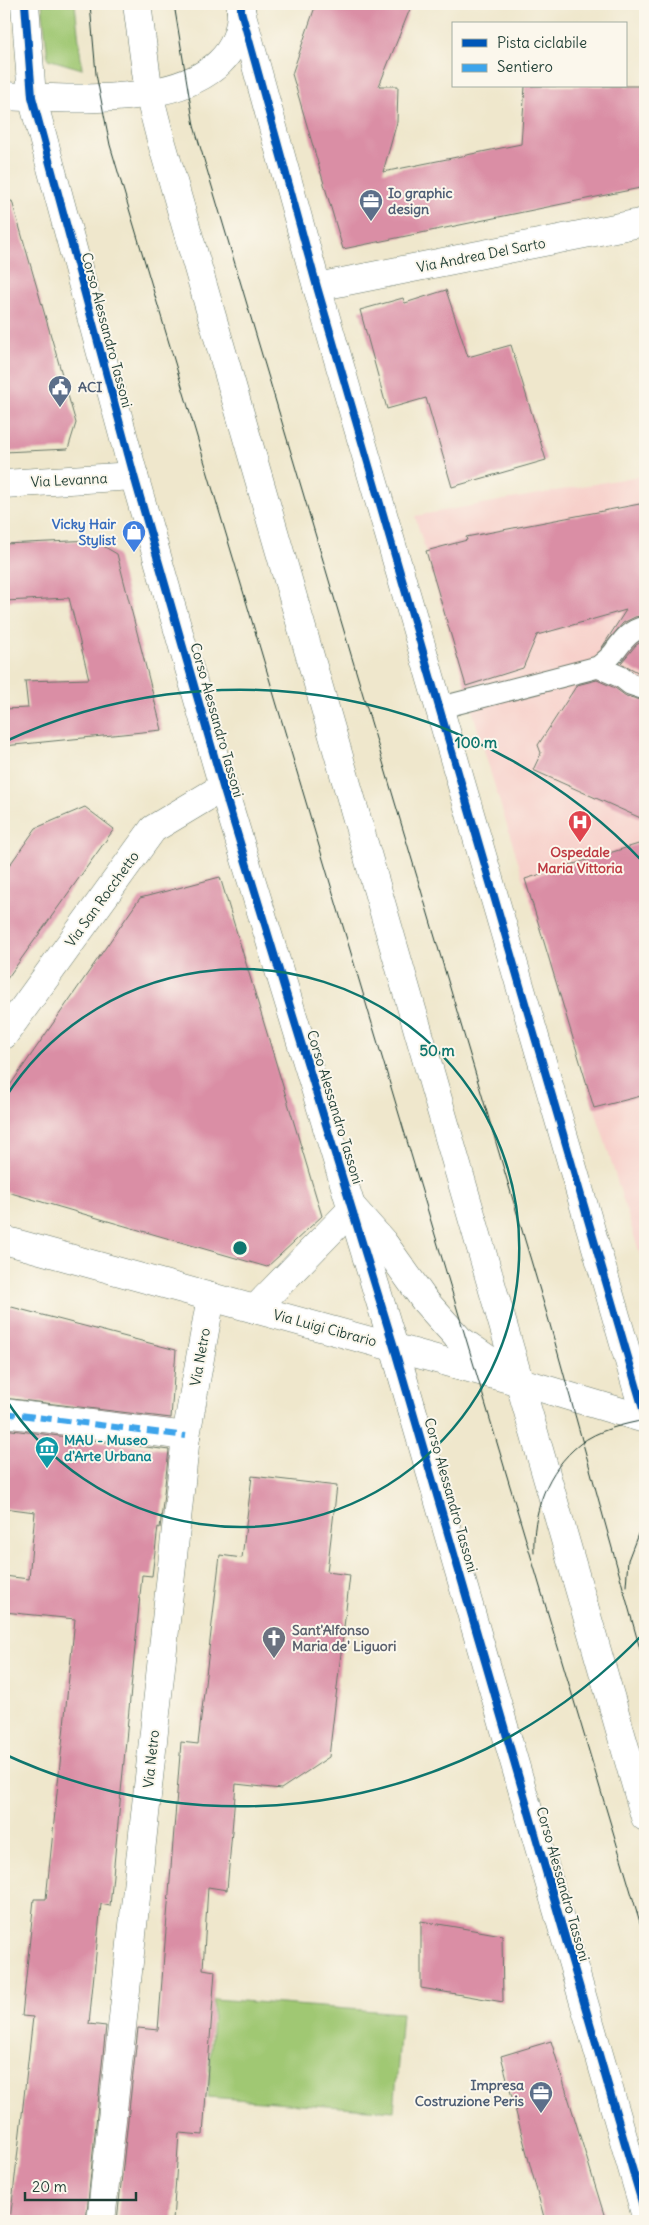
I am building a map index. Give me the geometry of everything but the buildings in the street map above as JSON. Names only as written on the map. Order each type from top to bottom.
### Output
[{"type":"street","name":"Corso Alessandro Tassoni","points":[[25,4],[32,97],[134,476],[223,787],[394,1347],[645,2213]]},
{"type":"street","points":[[137,4],[149,94],[645,1817]]},
{"type":"street","points":[[4,96],[100,97],[149,94],[186,84],[215,67],[226,57],[236,39],[241,7]]},
{"type":"street","points":[[241,7],[317,287],[645,1417]]},
{"type":"street","name":"Via Andrea Del Sarto","points":[[317,287],[645,222]]},
{"type":"street","name":"Via Levanna","points":[[4,484],[134,476]]},
{"type":"street","name":"Via San Rocchetto","points":[[4,1036],[153,829],[223,787]]},
{"type":"street","points":[[255,1309],[353,1208],[383,1242],[425,1301],[460,1340],[521,1382]]},
{"type":"street","name":"Via Luigi Cibrario","points":[[4,1240],[645,1417]]},
{"type":"street","name":"Via Netro","points":[[101,2221],[186,1436],[211,1297]]},
{"type":"street","points":[[4,1413],[186,1436]]},
{"type":"lane","points":[[439,708],[598,667],[614,653],[622,640],[635,629],[645,627]]},
{"type":"lane","points":[[598,667],[645,689]]},
{"type":"shaded area","name":"Ospedale Maria Vittoria","points":[[645,475],[645,1271],[491,774],[415,516]]},
{"type":"green space","points":[[42,4],[75,4],[82,69],[48,59]]},
{"type":"green space","points":[[214,1999],[402,2013],[394,2111],[208,2097]]},
{"type":"tram line","points":[[90,4],[96,74],[110,145],[645,1939]]},
{"type":"tram line","points":[[174,4],[194,126],[549,1321],[645,1667]]},
{"type":"tram line","points":[[534,1553],[534,1538],[539,1507],[550,1479],[568,1454],[587,1439],[603,1431],[645,1420]]},
{"type":"tram line","points":[[626,1586],[628,1560],[645,1516]]},
{"type":"marked path","points":[[4,1413],[186,1436]]},
{"type":"cycle path","points":[[25,4],[32,97],[134,476],[223,787],[394,1347],[645,2213]]},
{"type":"cycle path","points":[[241,4],[241,11],[317,287],[645,1416]]},
{"type":"place","name":"Io graphic design","points":[[371,222]]},
{"type":"place","name":"ACI","points":[[60,408]]},
{"type":"place","name":"Vicky Hair Stylist","points":[[134,553]]},
{"type":"place","name":"Ospedale Maria Vittoria","points":[[580,843]]},
{"type":"place","name":"MAU - Museo d'Arte Urbana","points":[[47,1469]]},
{"type":"place","name":"Sant'Alfonso Maria de' Liguori","points":[[274,1659]]},
{"type":"place","name":"Impresa Costruzione Peris","points":[[541,2114]]}]
